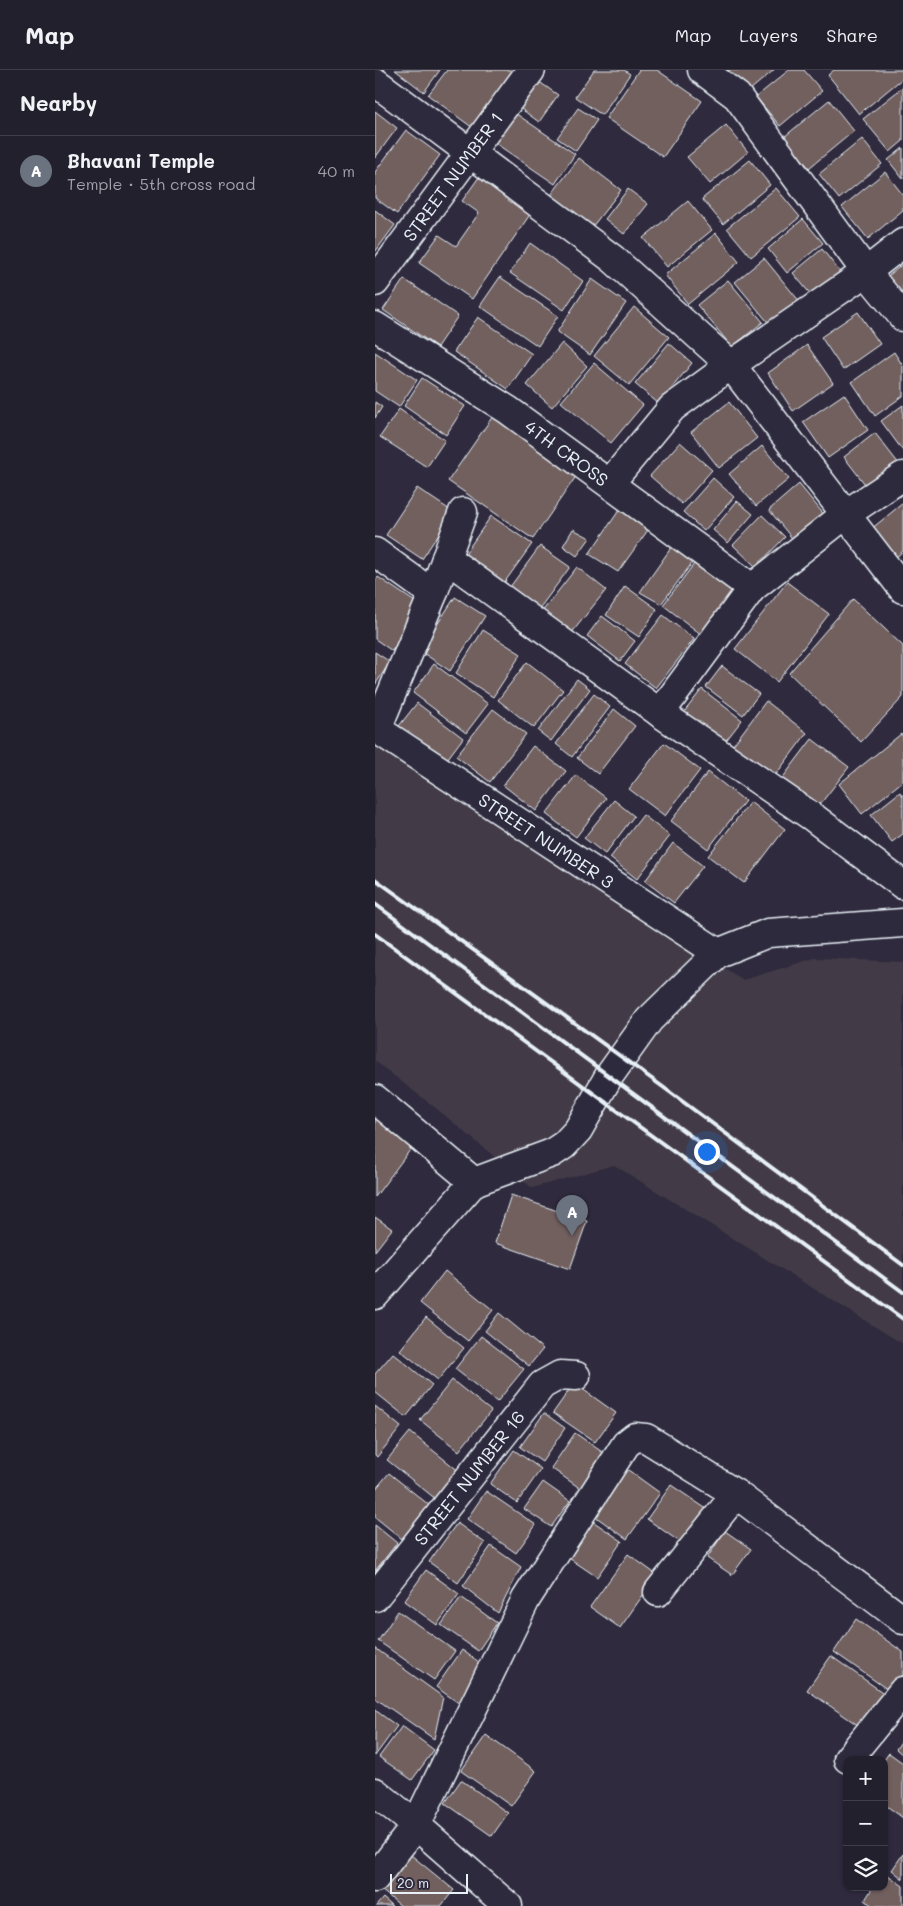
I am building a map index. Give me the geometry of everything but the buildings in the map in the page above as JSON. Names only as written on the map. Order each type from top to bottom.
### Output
[{"type":"street","name":"STREET NUMBER 1","points":[[375,282],[531,70]]},
{"type":"street","points":[[702,70],[737,96],[866,272],[903,317]]},
{"type":"street","points":[[375,82],[613,259],[731,365],[903,589]]},
{"type":"street","points":[[610,483],[672,408],[866,272],[903,243]]},
{"type":"street","name":"4TH CROSS","points":[[375,326],[508,410],[752,588]]},
{"type":"street","points":[[660,713],[752,588],[845,514],[903,476]]},
{"type":"street","points":[[376,729],[433,594],[463,512]]},
{"type":"street","points":[[375,552],[433,594]]},
{"type":"street","points":[[446,558],[660,713],[814,818],[903,885]]},
{"type":"street","name":"STREET NUMBER 3","points":[[376,729],[718,953]]},
{"type":"street","points":[[375,1295],[474,1182],[551,1153],[564,1145],[578,1130],[609,1076],[649,1020],[718,953],[768,933],[903,923]]},
{"type":"street","points":[[375,1099],[474,1182]]},
{"type":"street","name":"STREET NUMBER 16","points":[[375,1597],[542,1385],[560,1376],[576,1376]]},
{"type":"street","points":[[375,1878],[416,1825],[526,1599],[626,1444],[635,1437],[641,1436],[646,1438],[737,1494],[903,1620]]},
{"type":"street","points":[[658,1592],[737,1494]]},
{"type":"street","points":[[850,1756],[903,1691]]},
{"type":"street","points":[[375,1792],[416,1825],[507,1906]]},
{"type":"shaded area","points":[[375,743],[743,980],[815,958],[903,962],[903,1344],[614,1165],[532,1188],[437,1109],[375,1061]]},
{"type":"railway","points":[[375,879],[663,1087],[903,1265]]},
{"type":"railway","points":[[375,904],[903,1292]]},
{"type":"railway","points":[[375,934],[903,1319]]},
{"type":"place","name":"Bhavani Temple","points":[[572,1236]]}]
